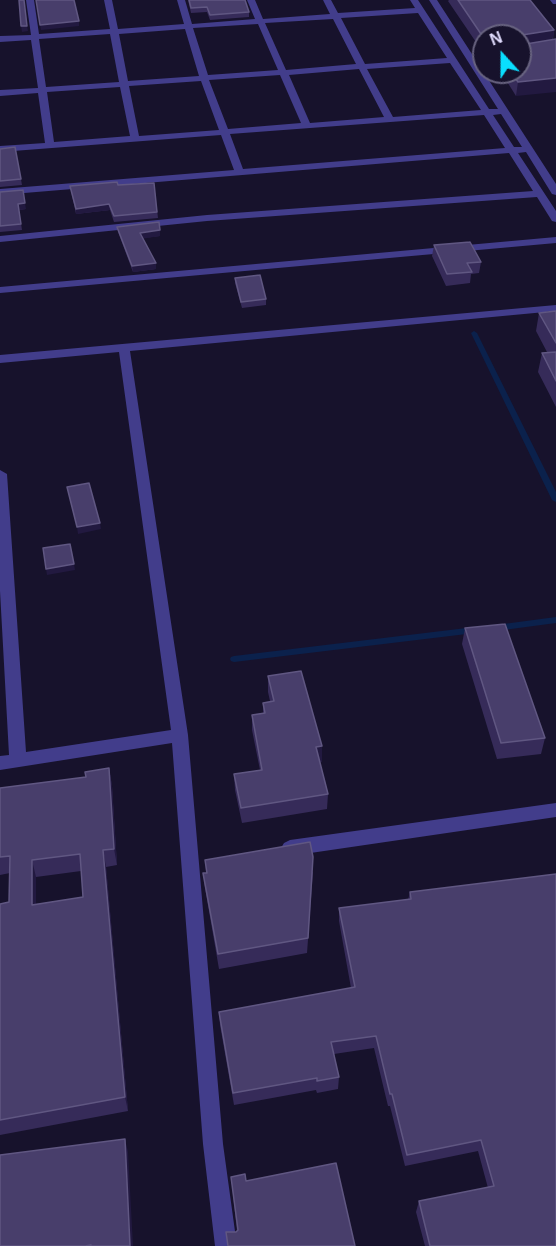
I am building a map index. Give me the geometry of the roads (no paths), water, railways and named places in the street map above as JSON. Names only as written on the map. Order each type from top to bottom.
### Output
[{"type":"street","points":[[30,0],[50,145]]},
{"type":"street","points":[[108,0],[135,139]]},
{"type":"street","points":[[181,0],[204,78],[240,173]]},
{"type":"street","points":[[251,0],[307,126]]},
{"type":"street","points":[[327,0],[390,120]]},
{"type":"street","points":[[414,0],[556,219]]},
{"type":"street","points":[[433,0],[556,192]]},
{"type":"street","points":[[0,39],[421,10]]},
{"type":"street","points":[[0,93],[282,72],[471,62]]},
{"type":"street","points":[[0,149],[504,111]]},
{"type":"street","points":[[0,192],[528,149]]},
{"type":"street","points":[[0,239],[207,218],[540,194]]},
{"type":"street","points":[[0,290],[556,240]]},
{"type":"street","points":[[0,359],[556,308]]},
{"type":"street","points":[[124,348],[180,735],[213,1144],[226,1246]]},
{"type":"street","points":[[0,474],[18,760]]},
{"type":"street","points":[[0,763],[180,735]]},
{"type":"street","points":[[272,851],[556,810]]},
{"type":"street","points":[[189,863],[213,860]]},
{"type":"waterway","points":[[474,333],[556,500]]},
{"type":"waterway","points":[[496,628],[556,620]]},
{"type":"waterway","points":[[234,659],[475,630]]}]
